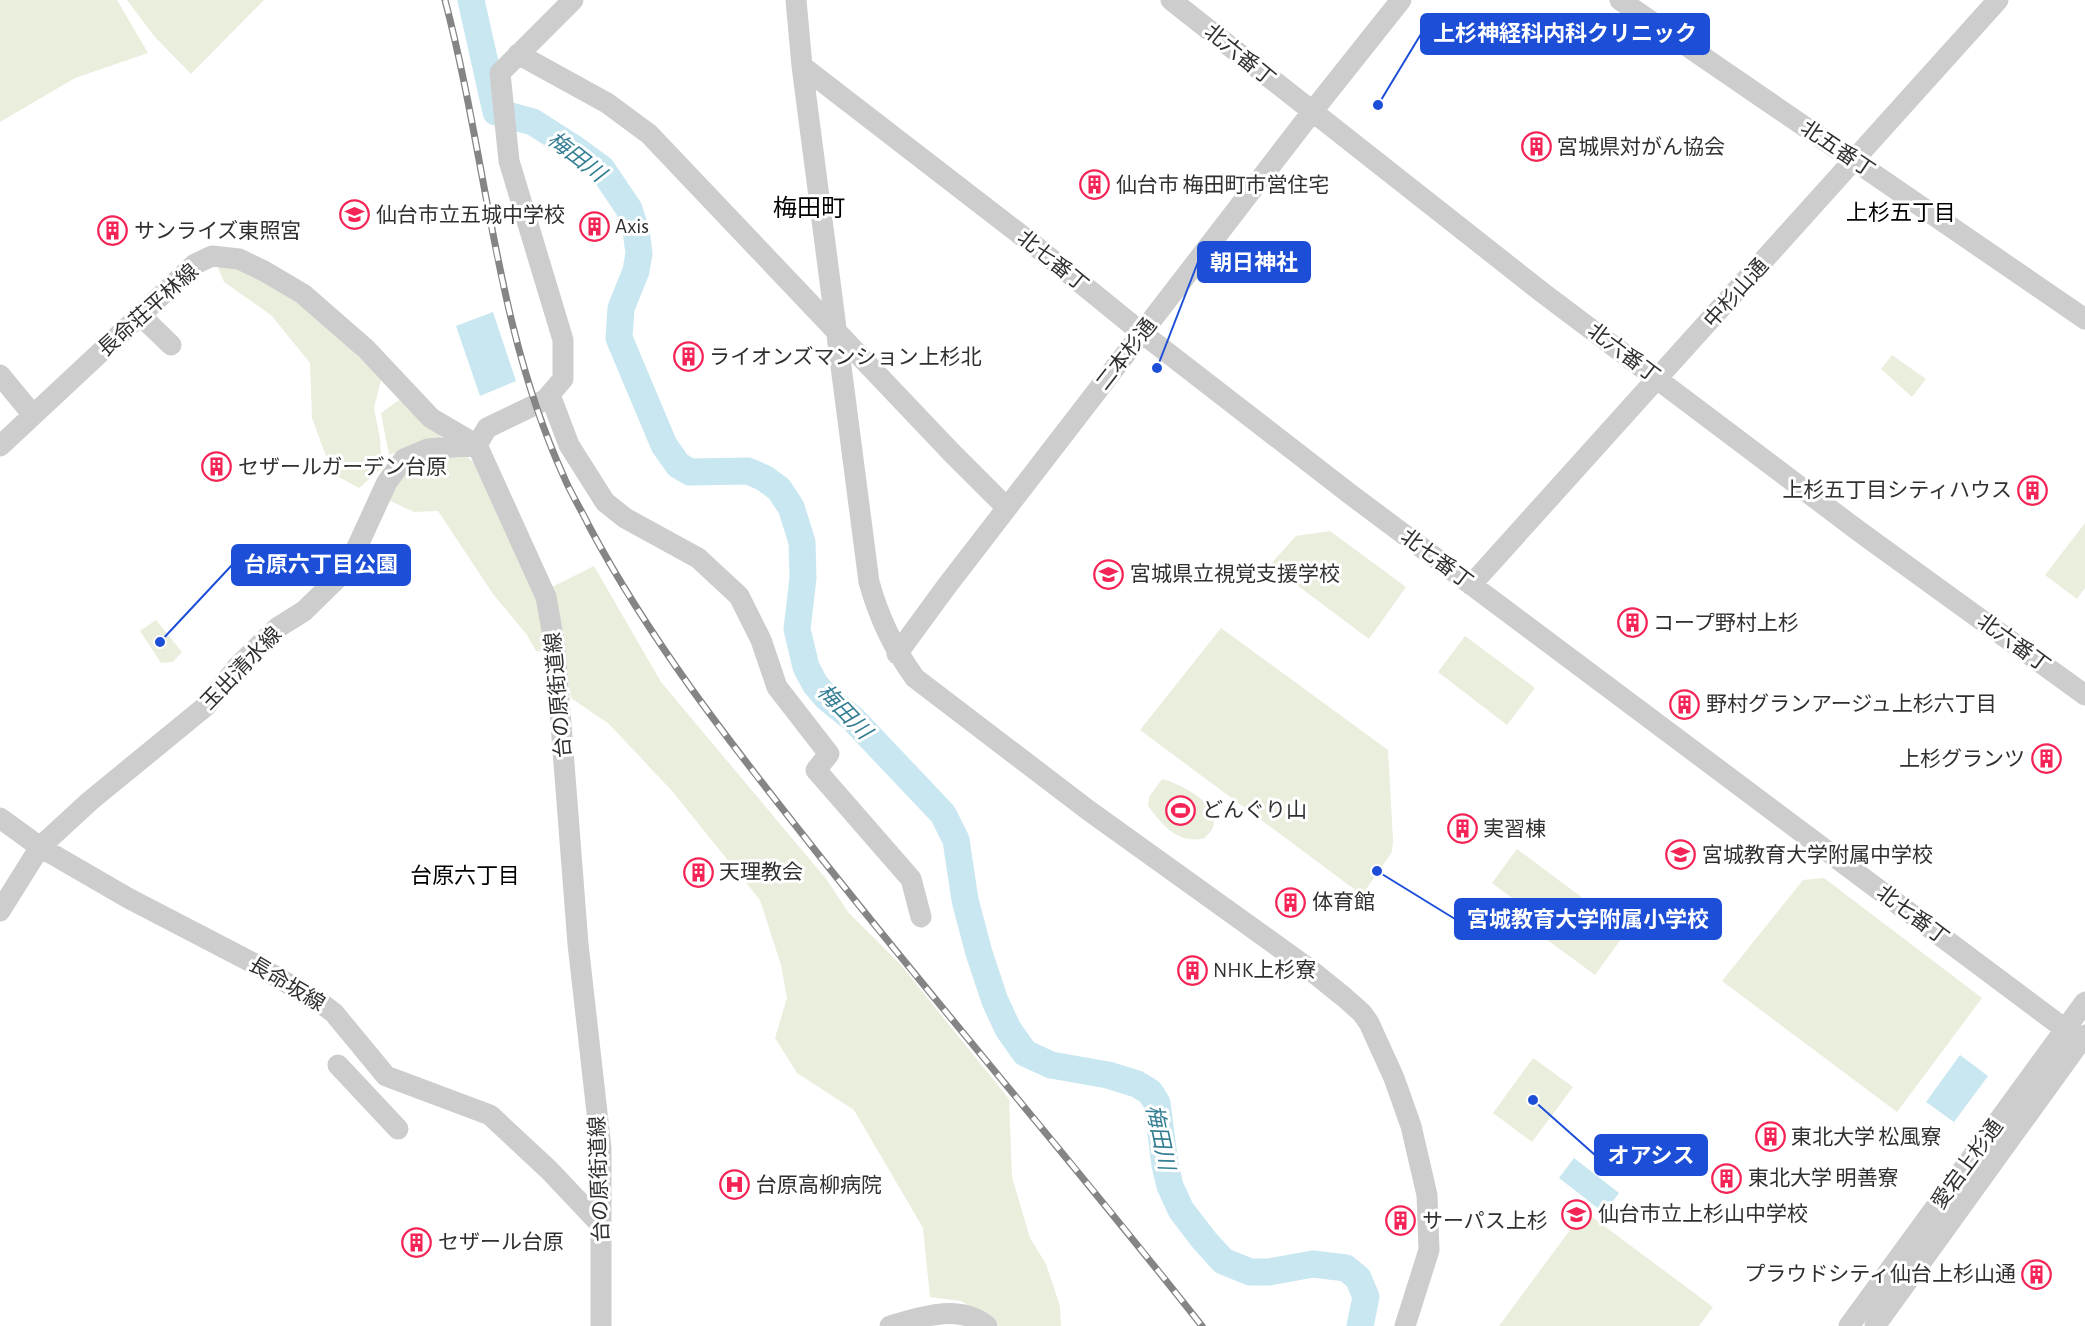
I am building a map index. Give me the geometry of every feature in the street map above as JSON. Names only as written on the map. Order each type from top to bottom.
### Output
[{"type":"street","points":[[477,445],[487,428],[545,400],[563,379],[563,340],[509,161],[500,73],[573,0]]},
{"type":"street","points":[[796,0],[835,331],[869,582],[876,607],[897,654],[915,678],[1089,810],[1308,968],[1344,997],[1370,1023],[1394,1078],[1411,1126],[1427,1195],[1429,1250],[1405,1326]]},
{"type":"street","name":"北六番丁","points":[[1172,0],[1543,293],[1860,532],[2085,695]]},
{"type":"street","name":"二本杉通","points":[[897,654],[1312,112],[1401,0]]},
{"type":"street","name":"北五番丁","points":[[1620,0],[2085,319]]},
{"type":"street","name":"中杉山通","points":[[1471,585],[1659,379],[1998,0]]},
{"type":"street","points":[[518,54],[607,103],[649,134],[835,331],[1007,508]]},
{"type":"street","name":"北七番丁","points":[[802,66],[1034,245],[1142,333],[1471,585],[2077,1035]]},
{"type":"street","name":"長命荘平林線","points":[[0,446],[195,264],[212,256],[239,259],[303,294],[366,349],[431,418],[477,445]]},
{"type":"street","points":[[140,315],[171,345]]},
{"type":"street","points":[[0,375],[33,415]]},
{"type":"street","points":[[550,395],[568,445],[605,502],[625,518],[698,558],[739,596],[761,640],[777,687],[829,754],[816,770],[911,879],[921,917]]},
{"type":"street","name":"玉出清水線","points":[[0,911],[40,847],[90,801],[206,706],[238,666],[278,628],[304,611],[347,569],[387,482],[404,459],[428,449],[477,445]]},
{"type":"street","name":"台の原街道線","points":[[477,445],[546,597],[555,647],[578,944],[601,1148],[601,1326]]},
{"type":"street","name":"長命坂線","points":[[0,818],[40,847],[128,898],[254,963],[321,1003],[334,1012],[386,1076]]},
{"type":"street","name":"愛宕上杉通","points":[[1875,1326],[2077,1035],[2085,1002]]},
{"type":"street","name":"愛宕上杉通","points":[[1849,1326],[2077,1035]]},
{"type":"street","points":[[338,1065],[398,1130]]},
{"type":"street","points":[[365,1094],[386,1076],[490,1115],[549,1170],[601,1225]]},
{"type":"street","points":[[890,1326],[941,1313],[961,1314],[981,1321],[987,1326]]},
{"type":"green space","points":[[0,0],[117,0],[148,53],[75,78],[0,122]]},
{"type":"green space","points":[[127,0],[264,0],[191,74],[154,36]]},
{"type":"green space","points":[[228,264],[303,300],[381,380],[374,408],[380,439],[382,468],[359,488],[335,475],[324,451],[312,418],[310,363],[271,315],[224,282],[218,268]]},
{"type":"green space","points":[[1892,355],[1926,379],[1912,397],[1881,369]]},
{"type":"green space","points":[[399,400],[442,437],[389,455],[381,413]]},
{"type":"green space","points":[[462,452],[476,465],[536,594],[548,652],[536,651],[527,635],[493,594],[438,511],[414,512],[386,499],[400,471],[420,457]]},
{"type":"green space","points":[[2085,523],[2085,588],[2077,599],[2045,575]]},
{"type":"green space","points":[[1330,531],[1406,587],[1369,639],[1270,565],[1296,536]]},
{"type":"green space","points":[[594,566],[661,682],[827,880],[848,912],[900,964],[1009,1099],[1012,1177],[1030,1238],[1046,1264],[1060,1306],[1061,1326],[999,1326],[995,1321],[961,1301],[930,1297],[923,1228],[854,1110],[797,1073],[775,1038],[787,998],[781,965],[760,900],[672,791],[609,724],[571,698],[552,587]]},
{"type":"green space","points":[[156,620],[182,652],[173,662],[161,663],[140,631]]},
{"type":"green space","points":[[1221,628],[1388,750],[1392,852],[1362,895],[1140,730]]},
{"type":"green space","points":[[1465,636],[1535,688],[1507,725],[1438,672]]},
{"type":"green space","name":"どんぐり山","points":[[1162,779],[1188,790],[1211,810],[1214,818],[1213,827],[1205,838],[1187,839],[1179,836],[1166,827],[1148,806],[1149,797]]},
{"type":"green space","points":[[1517,849],[1627,931],[1595,975],[1504,908],[1512,898],[1492,883]]},
{"type":"green space","points":[[1824,878],[1982,998],[1897,1112],[1722,981],[1803,880]]},
{"type":"green space","points":[[1533,1058],[1573,1087],[1532,1142],[1493,1113]]},
{"type":"green space","points":[[1584,1211],[1713,1307],[1699,1326],[1499,1326]]},
{"type":"water","points":[[493,312],[516,381],[480,396],[456,326]]},
{"type":"water","points":[[1960,1055],[1988,1076],[1954,1122],[1926,1102]]},
{"type":"water","points":[[1574,1158],[1619,1193],[1604,1213],[1559,1178]]},
{"type":"waterway","name":"梅田川","points":[[471,0],[496,112],[533,122],[572,147],[602,169],[629,209],[636,231],[639,253],[636,271],[621,308],[619,338],[664,445],[678,465],[690,472],[748,471],[764,478],[779,489],[791,507],[802,542],[803,578],[797,629],[806,667],[815,684],[827,698],[853,719],[943,814],[956,840],[965,900],[979,953],[995,1001],[1008,1029],[1025,1053],[1051,1065],[1108,1075],[1137,1084],[1150,1092],[1157,1103],[1170,1186],[1181,1210],[1204,1240],[1223,1261],[1250,1272],[1269,1272],[1313,1264],[1346,1268],[1358,1278],[1366,1297],[1360,1326]]},
{"type":"railway","points":[[445,0],[472,120],[494,242],[522,361],[541,420],[564,477],[612,568],[691,688],[777,802],[1202,1326]]},
{"type":"place","name":"上杉神経科内科クリニック","points":[[1378,105]]},
{"type":"place","name":"宮城県対がん協会","points":[[1536,147]]},
{"type":"place","name":"仙台市 梅田町市営住宅","points":[[1095,185]]},
{"type":"place","name":"仙台市立五城中学校","points":[[355,215]]},
{"type":"place","name":"Axis","points":[[594,226]]},
{"type":"place","name":"サンライズ東照宮","points":[[113,231]]},
{"type":"place","name":"ライオンズマンション上杉北","points":[[688,357]]},
{"type":"place","name":"朝日神社","points":[[1157,368]]},
{"type":"place","name":"セザールガーデン台原","points":[[217,467]]},
{"type":"place","name":"上杉五丁目シティハウス","points":[[2033,490]]},
{"type":"place","name":"宮城県立視覚支援学校","points":[[1109,574]]},
{"type":"place","name":"コープ野村上杉","points":[[1632,623]]},
{"type":"place","name":"台原六丁目公園","points":[[160,642]]},
{"type":"place","name":"野村グランアージュ上杉六丁目","points":[[1685,704]]},
{"type":"place","name":"上杉グランツ","points":[[2046,759]]},
{"type":"place","name":"どんぐり山","points":[[1181,810]]},
{"type":"place","name":"実習棟","points":[[1462,829]]},
{"type":"place","name":"宮城教育大学附属中学校","points":[[1681,855]]},
{"type":"place","name":"宮城教育大学附属小学校","points":[[1377,871]]},
{"type":"place","name":"天理教会","points":[[698,872]]},
{"type":"place","name":"体育館","points":[[1291,902]]},
{"type":"place","name":"NHK上杉寮","points":[[1192,970]]},
{"type":"place","name":"オアシス","points":[[1533,1100]]},
{"type":"place","name":"東北大学 松風寮","points":[[1770,1137]]},
{"type":"place","name":"東北大学 明善寮","points":[[1727,1178]]},
{"type":"place","name":"台原高柳病院","points":[[735,1185]]},
{"type":"place","name":"仙台市立上杉山中学校","points":[[1577,1214]]},
{"type":"place","name":"サーパス上杉","points":[[1401,1221]]},
{"type":"place","name":"セザール台原","points":[[417,1242]]},
{"type":"place","name":"プラウドシティ仙台上杉山通","points":[[2037,1274]]},
{"type":"district","name":"梅田町","points":[[809,208]]},
{"type":"district","name":"上杉五丁目","points":[[1901,212]]},
{"type":"district","name":"台原六丁目","points":[[465,875]]}]
